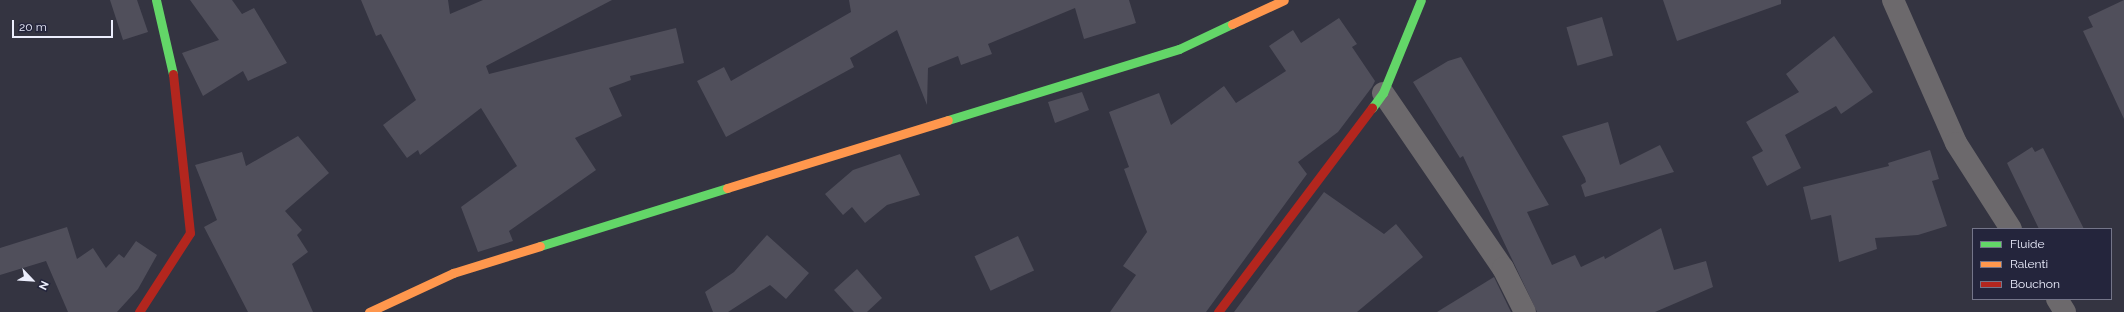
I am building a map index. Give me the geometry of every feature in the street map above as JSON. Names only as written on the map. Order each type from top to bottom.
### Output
[{"type":"street","points":[[139,312],[190,233],[171,60],[156,0]]},
{"type":"street","points":[[369,312],[453,273],[1179,49],[1284,0]]},
{"type":"street","points":[[1218,312],[1383,93],[1421,0]]},
{"type":"street","points":[[1893,0],[1956,143],[2011,228]]},
{"type":"street","points":[[1383,93],[1503,268],[1525,312]]},
{"type":"street","points":[[2058,300],[2065,312]]},
{"type":"building","points":[[110,0],[137,0],[148,32],[123,40]]},
{"type":"building","points":[[190,0],[232,0],[242,14],[254,8],[287,63],[248,81],[243,71],[203,96],[182,53],[219,40]]},
{"type":"building","points":[[361,0],[448,0],[450,14],[483,0],[612,0],[486,66],[489,74],[676,28],[684,63],[630,76],[631,80],[609,88],[622,116],[575,138],[596,170],[509,231],[513,241],[478,252],[461,207],[517,166],[481,108],[420,155],[418,150],[407,158],[383,125],[416,100],[381,34],[376,36]]},
{"type":"building","points":[[849,0],[1129,0],[1136,23],[1084,39],[1075,8],[988,44],[992,54],[961,65],[958,56],[928,68],[927,105],[897,30],[850,58],[854,67],[726,137],[697,81],[724,67],[731,81],[851,12]]},
{"type":"building","points":[[1663,0],[1781,0],[1781,4],[1677,41]]},
{"type":"building","points":[[2124,0],[2124,119],[2083,31],[2093,27],[2088,17]]},
{"type":"building","points":[[1602,17],[1613,55],[1577,66],[1566,27]]},
{"type":"building","points":[[1339,18],[1357,44],[1352,47],[1375,81],[1338,132],[1298,162],[1307,174],[1206,312],[1110,312],[1136,275],[1123,266],[1147,232],[1124,169],[1129,167],[1109,112],[1159,93],[1171,125],[1224,86],[1236,103],[1286,71],[1269,46],[1293,30],[1301,43]]},
{"type":"building","points":[[1834,36],[1873,92],[1841,114],[1836,106],[1785,135],[1801,168],[1767,186],[1752,157],[1763,151],[1746,122],[1799,92],[1786,74]]},
{"type":"building","points":[[1461,57],[1549,205],[1527,212],[1552,265],[1575,255],[1581,267],[1604,256],[1605,259],[1661,228],[1674,270],[1706,261],[1713,287],[1655,312],[1537,312],[1463,156],[1460,158],[1413,82],[1448,61]]},
{"type":"building","points":[[1082,92],[1089,110],[1055,123],[1048,102]]},
{"type":"building","points":[[1608,122],[1620,165],[1660,145],[1674,172],[1585,197],[1581,185],[1586,182],[1585,178],[1562,136]]},
{"type":"building","points":[[298,136],[329,173],[285,211],[302,230],[297,235],[308,252],[292,264],[313,312],[248,312],[204,227],[217,220],[195,165],[242,152],[246,166]]},
{"type":"building","points":[[2032,147],[2035,152],[2043,148],[2083,228],[2039,228],[2007,163]]},
{"type":"building","points":[[1930,150],[1939,179],[1932,181],[1947,226],[1918,235],[1875,238],[1877,249],[1839,262],[1831,215],[1811,220],[1803,187],[1889,166],[1888,163]]},
{"type":"building","points":[[900,154],[920,195],[887,205],[865,223],[852,207],[843,215],[825,194],[853,170]]},
{"type":"building","points":[[1324,192],[1384,234],[1396,224],[1423,257],[1357,312],[1234,312]]},
{"type":"building","points":[[67,227],[77,259],[93,248],[106,268],[119,254],[124,258],[136,241],[157,255],[138,289],[117,312],[68,312],[46,261],[0,275],[0,248]]},
{"type":"building","points":[[767,235],[809,273],[786,299],[770,285],[728,312],[713,312],[705,292],[734,272]]},
{"type":"building","points":[[1018,236],[1034,270],[991,291],[974,256]]},
{"type":"building","points":[[857,269],[882,298],[867,312],[854,312],[834,290]]},
{"type":"building","points":[[1494,277],[1511,312],[1437,312]]},
{"type":"traffic: fast","points":[[156,0],[173,74]]},
{"type":"traffic: fast","points":[[1372,108],[1383,93],[1421,0]]},
{"type":"traffic: fast","points":[[948,120],[1179,49],[1232,24]]},
{"type":"traffic: fast","points":[[540,246],[727,188]]},
{"type":"traffic: slow","points":[[1232,24],[1284,0]]},
{"type":"traffic: slow","points":[[727,188],[948,120]]},
{"type":"traffic: slow","points":[[369,312],[453,273],[540,246]]},
{"type":"traffic: jam","points":[[139,312],[190,233],[173,74]]},
{"type":"traffic: jam","points":[[1218,312],[1372,108]]}]
